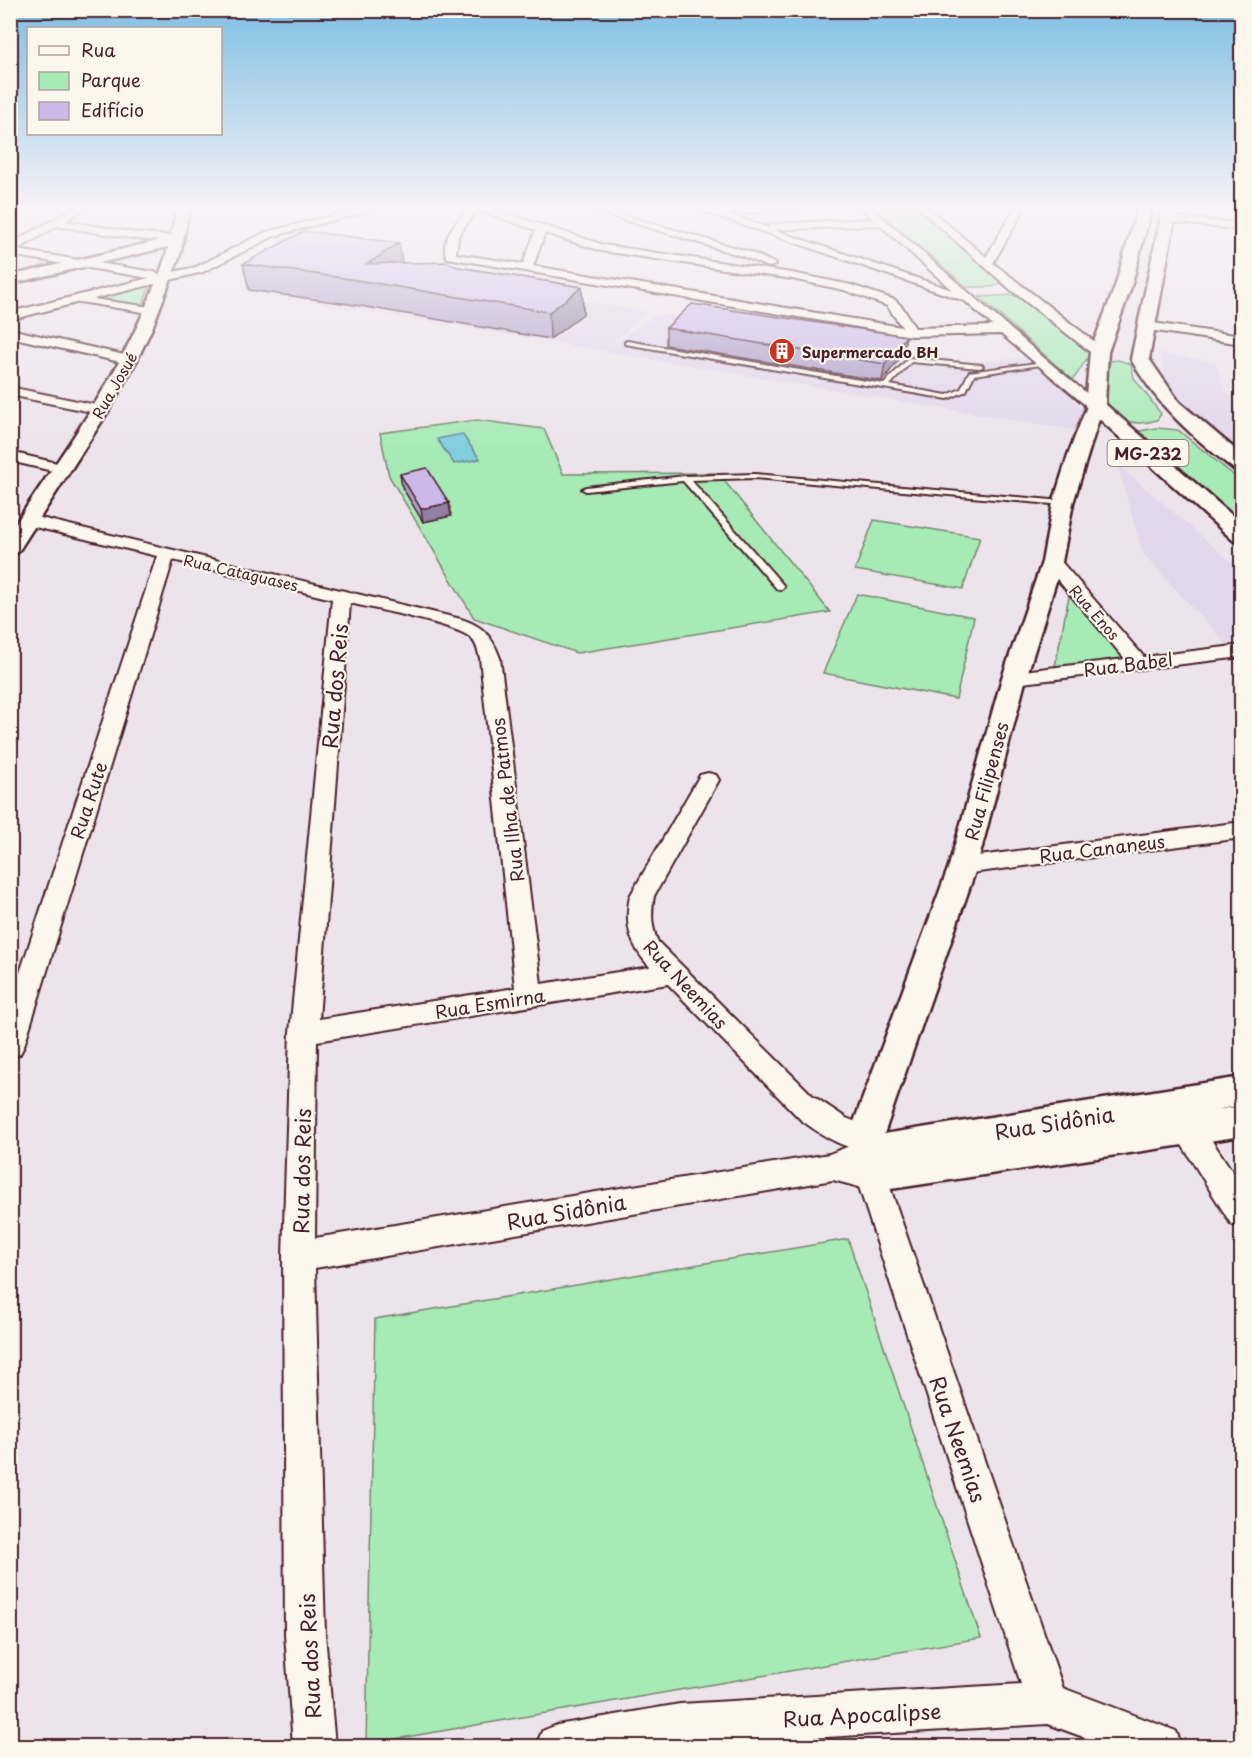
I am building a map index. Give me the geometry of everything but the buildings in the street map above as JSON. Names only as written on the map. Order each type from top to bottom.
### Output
[{"type":"main road","points":[[1120,355],[1123,288]]},
{"type":"main road","points":[[1095,406],[1120,355],[1146,326],[1152,290],[1133,288]]},
{"type":"main road","name":"MG-232","points":[[1120,355],[1153,383],[1182,418],[1242,466]]},
{"type":"main road","name":"MG-232","points":[[1095,406],[1242,536]]},
{"type":"main road","points":[[1118,426],[1151,424],[1182,418]]},
{"type":"street","points":[[10,316],[122,288]]},
{"type":"street","name":"Rua Josué","points":[[11,547],[101,410],[129,360],[160,288]]},
{"type":"street","points":[[656,288],[909,327],[1001,326]]},
{"type":"street","points":[[842,288],[875,296],[891,303],[909,327]]},
{"type":"street","points":[[933,288],[974,302]]},
{"type":"street","points":[[958,288],[1041,362],[1095,406]]},
{"type":"street","points":[[963,292],[1015,288],[1120,355]]},
{"type":"street","points":[[76,300],[151,311]]},
{"type":"street","points":[[1146,326],[1242,340]]},
{"type":"street","points":[[10,333],[129,360]]},
{"type":"street","points":[[10,391],[101,410]]},
{"type":"street","name":"Rua Filipenses","points":[[858,1158],[963,866],[1014,678],[1052,562],[1063,503],[1095,406]]},
{"type":"street","points":[[10,456],[61,468]]},
{"type":"street","name":"Rua Cataguases","points":[[28,520],[453,623]]},
{"type":"street","name":"Rua Rute","points":[[10,1046],[166,555]]},
{"type":"street","name":"Rua Enos","points":[[1052,562],[1138,662]]},
{"type":"street","name":"Rua dos Reis","points":[[314,1746],[305,1634],[299,1256],[304,1032],[341,596]]},
{"type":"street","name":"Rua Ilha de Patmos","points":[[453,623],[477,632],[484,638],[490,658],[530,997]]},
{"type":"street","name":"Rua Babel","points":[[1014,678],[1242,651]]},
{"type":"street","name":"Rua Neemias","points":[[708,780],[642,896],[637,918],[640,933],[649,949],[815,1116],[834,1128],[858,1158],[1048,1703]]},
{"type":"street","name":"Rua Cananeus","points":[[963,866],[1242,830]]},
{"type":"street","name":"Rua Esmirna","points":[[304,1032],[675,973]]},
{"type":"street","name":"Rua Sidônia","points":[[1180,1116],[1242,1091]]},
{"type":"street","points":[[1180,1116],[1242,1214]]},
{"type":"street","name":"Rua Sidônia","points":[[299,1256],[858,1158],[1180,1116],[1242,1121]]},
{"type":"street","name":"Rua Apocalipse","points":[[557,1746],[680,1725],[1048,1703],[1161,1746]]},
{"type":"lane","points":[[627,343],[948,397],[964,390],[971,373],[1041,362]]},
{"type":"lane","points":[[886,386],[909,360],[974,366],[1041,362]]},
{"type":"lane","points":[[586,489],[685,478],[755,476],[1063,503]]},
{"type":"lane","points":[[685,478],[780,587]]},
{"type":"shaded area","points":[[244,288],[513,288],[647,312],[605,349],[657,314],[971,362],[1028,358],[1084,409],[1078,431],[240,290]]},
{"type":"shaded area","points":[[1159,353],[1216,362],[1224,391],[1241,404],[1241,456],[1201,424],[1168,388]]},
{"type":"shaded area","points":[[1117,464],[1241,570],[1241,643],[1227,645],[1143,554]]},
{"type":"green space","points":[[138,288],[149,288],[142,306],[98,298]]},
{"type":"green space","points":[[1015,295],[1092,351],[1073,380],[979,297]]},
{"type":"green space","points":[[1118,360],[1131,364],[1134,378],[1161,414],[1157,420],[1137,423],[1128,421],[1120,418],[1109,405],[1106,396],[1106,376],[1110,361]]},
{"type":"green space","points":[[477,420],[544,429],[563,474],[718,473],[830,612],[577,653],[474,618],[389,476],[380,433]]},
{"type":"green space","points":[[1156,428],[1178,430],[1241,481],[1241,525],[1136,435],[1140,431]]},
{"type":"green space","points":[[874,520],[980,537],[963,589],[855,570]]},
{"type":"green space","points":[[1071,586],[1136,669],[1052,681]]},
{"type":"green space","points":[[857,594],[974,617],[956,699],[823,673]]},
{"type":"green space","points":[[848,1239],[981,1638],[366,1744],[375,1319]]},
{"type":"water","points":[[462,434],[480,459],[454,464],[437,439]]},
{"type":"place","name":"Supermercado BH","points":[[782,351]]}]
